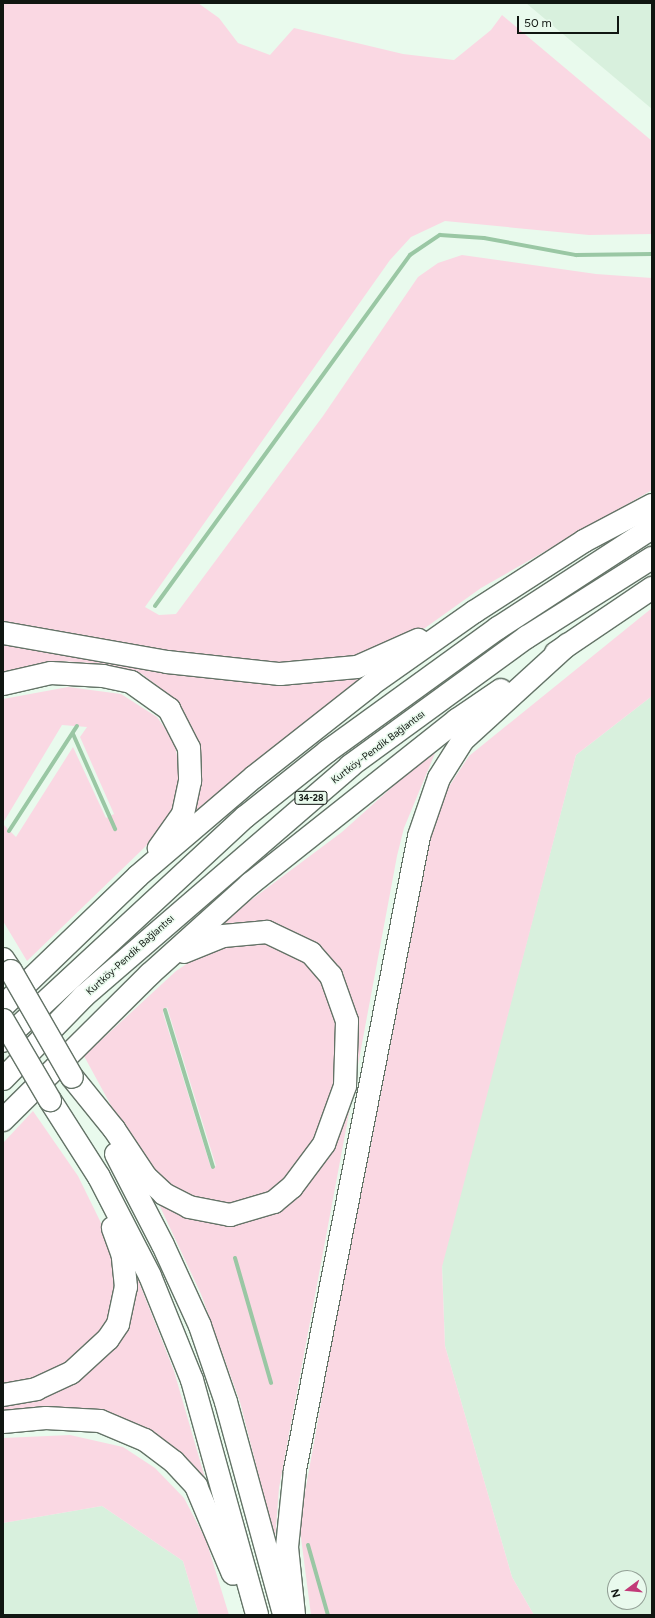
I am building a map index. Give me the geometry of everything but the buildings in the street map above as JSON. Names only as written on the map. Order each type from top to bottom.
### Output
[{"type":"highway","points":[[3,1006],[138,876],[260,772],[372,684],[474,612],[584,541],[652,505]]},
{"type":"highway","name":"34-28","points":[[3,1042],[245,817],[322,756],[498,628],[652,528]]},
{"type":"highway","name":"Kurtköy-Pendik Bağlantısı","points":[[3,1079],[89,991],[350,766],[527,637],[652,558]]},
{"type":"highway","points":[[3,1120],[150,974],[250,884],[451,725],[652,588]]},
{"type":"highway","points":[[3,633],[168,662],[280,674],[318,674],[357,667],[474,612]]},
{"type":"highway","points":[[294,1615],[287,1547],[295,1470],[419,836],[439,778],[462,740],[567,645]]},
{"type":"highway","points":[[3,684],[51,673],[103,676],[131,682],[169,709],[189,748],[188,800],[183,814],[138,876]]},
{"type":"highway","points":[[72,1077],[114,1129],[146,1177],[164,1194],[189,1207],[230,1215],[252,1211],[274,1202],[308,1169],[336,1117],[345,1086],[347,1021],[331,976],[311,953],[289,940],[266,932],[245,931],[196,945],[150,974]]},
{"type":"highway","points":[[7,965],[72,1077],[160,1238],[200,1326],[226,1402],[284,1615]]},
{"type":"highway","points":[[3,1020],[50,1100],[99,1177],[150,1276],[192,1380],[257,1615]]},
{"type":"highway","points":[[3,1395],[36,1389],[71,1373],[90,1359],[118,1324],[126,1288],[123,1256],[99,1177]]},
{"type":"highway","points":[[3,1422],[46,1418],[100,1421],[145,1440],[174,1462],[196,1486],[249,1615]]},
{"type":"shaded area","points":[[3,3],[198,3],[219,18],[238,43],[270,55],[294,28],[403,54],[454,60],[491,30],[502,15],[652,141],[652,234],[589,235],[445,221],[411,237],[390,260],[145,607],[159,615],[176,614],[323,416],[418,277],[438,263],[462,255],[596,274],[652,278],[652,490],[481,588],[425,628],[364,656],[275,666],[137,648],[3,624]]},
{"type":"shaded area","points":[[526,3],[652,3],[652,109]]},
{"type":"shaded area","points":[[652,608],[652,696],[576,755],[442,1267],[445,1346],[512,1577],[534,1615],[311,1615],[300,1530],[304,1498],[358,1196],[362,1191],[433,827],[448,788],[469,756]]},
{"type":"shaded area","points":[[3,641],[264,681],[320,682],[386,667],[185,823],[200,793],[201,769],[198,744],[173,698],[142,674],[103,664],[62,661],[3,672]]},
{"type":"shaded area","points":[[68,687],[121,694],[157,717],[174,741],[180,770],[175,808],[146,846],[27,961],[3,921],[3,824],[16,837],[73,747],[106,818],[114,814],[80,737],[87,727],[62,725],[3,823],[3,699]]},
{"type":"shaded area","points":[[652,696],[652,1615],[534,1615],[512,1577],[445,1346],[442,1263],[576,755]]},
{"type":"shaded area","points":[[438,746],[404,828],[397,856],[279,1488],[275,1539],[240,1402],[201,1294],[156,1198],[202,1221],[228,1223],[313,1173],[355,1013],[347,986],[320,949],[285,927],[238,922],[215,927],[342,832]]},
{"type":"shaded area","points":[[253,941],[279,946],[300,956],[326,987],[339,1030],[336,1087],[326,1121],[287,1181],[253,1203],[209,1207],[169,1189],[153,1173],[120,1122],[84,1056],[176,971],[212,947]],"holes":[[[167,1007],[216,1166],[211,1168],[163,1013]]]},
{"type":"shaded area","points":[[33,1111],[78,1176],[103,1227],[117,1272],[116,1304],[100,1339],[64,1368],[30,1380],[3,1384],[3,1143]]},
{"type":"shaded area","points":[[137,1277],[174,1371],[207,1485],[182,1454],[134,1424],[85,1409],[3,1412],[3,1404],[72,1385],[116,1347],[130,1312]]},
{"type":"shaded area","points":[[70,1435],[123,1447],[155,1468],[184,1498],[206,1540],[229,1615],[199,1615],[183,1561],[102,1506],[3,1523],[3,1438]]},
{"type":"shaded area","points":[[102,1506],[183,1561],[199,1615],[3,1615],[3,1523]]},
{"type":"waterway","points":[[155,606],[410,255],[440,235],[484,238],[576,255],[652,254]]},
{"type":"waterway","points":[[9,831],[77,726]]},
{"type":"waterway","points":[[73,734],[115,829]]},
{"type":"waterway","points":[[165,1010],[213,1167]]},
{"type":"waterway","points":[[235,1258],[271,1383]]},
{"type":"waterway","points":[[308,1545],[328,1615]]}]
